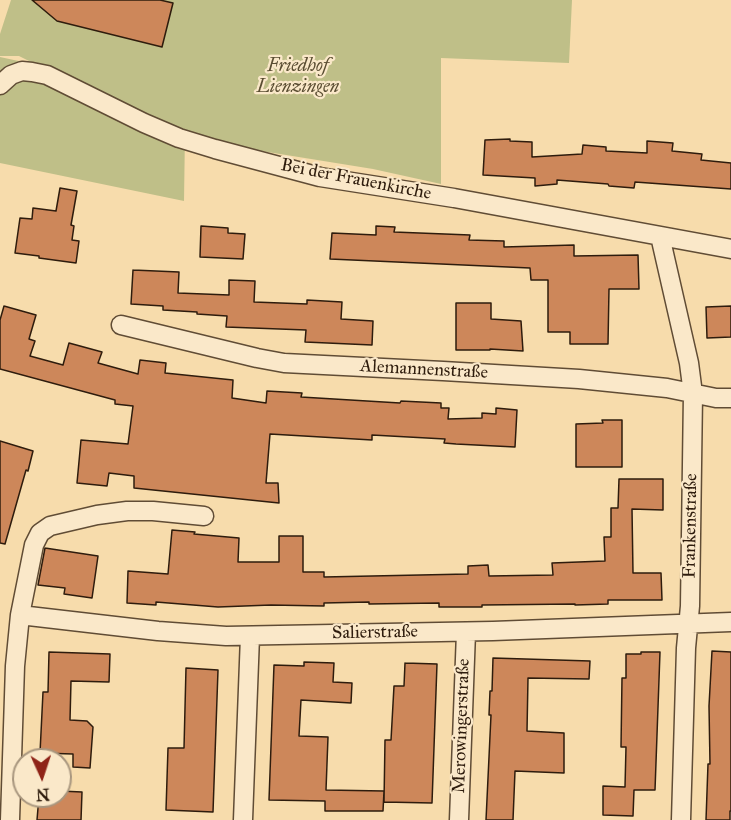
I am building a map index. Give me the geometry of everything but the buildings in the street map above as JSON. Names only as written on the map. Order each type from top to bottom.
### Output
[{"type":"street","name":"Bei der Frauenkirche","points":[[0,85],[11,75],[22,71],[47,75],[179,138],[320,177],[454,198],[731,249]]},
{"type":"street","name":"Frankenstraße","points":[[660,236],[689,363],[693,394],[690,606],[686,648],[681,820]]},
{"type":"street","name":"Alemannenstraße","points":[[121,325],[284,363],[443,370],[579,380],[667,388],[716,398],[731,398]]},
{"type":"street","points":[[10,820],[15,666],[20,615],[34,545],[40,532],[50,526],[97,515],[127,511],[204,516]]},
{"type":"street","name":"Salierstraße","points":[[20,615],[158,631],[226,636],[466,632],[731,622]]},
{"type":"street","name":"Merowingerstraße","points":[[459,820],[466,632]]},
{"type":"street","points":[[243,820],[250,636]]},
{"type":"green space","name":"Friedhof Lienzingen","points":[[11,0],[572,0],[569,63],[441,58],[441,184],[373,169],[249,149],[185,132],[184,201],[0,163],[0,57],[37,65],[19,56],[0,56],[0,34]]}]
